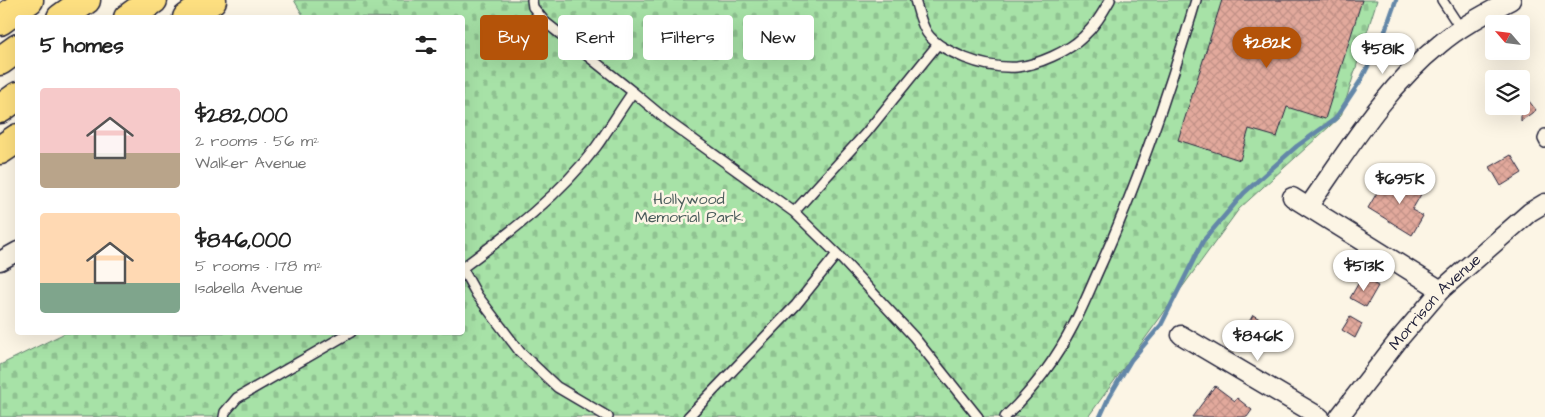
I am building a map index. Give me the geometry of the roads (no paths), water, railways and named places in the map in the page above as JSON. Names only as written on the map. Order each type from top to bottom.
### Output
[{"type":"highway","points":[[0,20],[29,0]]},
{"type":"highway","points":[[65,15],[86,0]]},
{"type":"highway","points":[[132,15],[153,0]]},
{"type":"highway","points":[[191,15],[212,0]]},
{"type":"highway","points":[[0,61],[15,50]]},
{"type":"highway","points":[[0,109],[15,98]]},
{"type":"highway","points":[[0,150],[15,140]]},
{"type":"street","points":[[1308,206],[1398,83],[1440,43],[1511,0]]},
{"type":"street","points":[[1292,197],[1441,290]]},
{"type":"street","name":"Morrison Avenue","points":[[1339,417],[1400,338],[1441,290],[1518,223],[1545,203]]},
{"type":"street","points":[[0,261],[15,253]]},
{"type":"street","points":[[1180,335],[1320,417]]},
{"type":"lane","points":[[525,0],[533,4],[551,26],[669,122],[794,212],[837,254],[914,337],[978,417]]},
{"type":"lane","points":[[915,0],[926,32],[938,44],[959,56],[973,61],[993,65],[1017,66],[1037,62],[1061,52],[1082,39],[1098,21],[1110,0]]},
{"type":"lane","points":[[1005,417],[1022,401],[1073,327],[1124,215],[1167,96],[1196,0]]},
{"type":"lane","points":[[1442,0],[1461,29]]},
{"type":"lane","points":[[794,212],[866,132],[938,44]]},
{"type":"lane","points":[[465,266],[511,232],[562,186],[595,147],[632,92]]},
{"type":"lane","points":[[1545,134],[1543,139],[1545,143]]},
{"type":"lane","points":[[688,417],[796,305],[837,254]]},
{"type":"lane","points":[[465,273],[477,295],[520,352],[557,387],[608,417]]},
{"type":"lane","points":[[224,417],[225,412],[237,398],[346,335]]},
{"type":"waterway","points":[[1100,417],[1109,397],[1131,360],[1161,325],[1203,241],[1244,193],[1297,146],[1335,119],[1361,80],[1384,34],[1396,0]]},
{"type":"park label","name":"Hollywood Memorial Park","points":[[689,208]]}]
